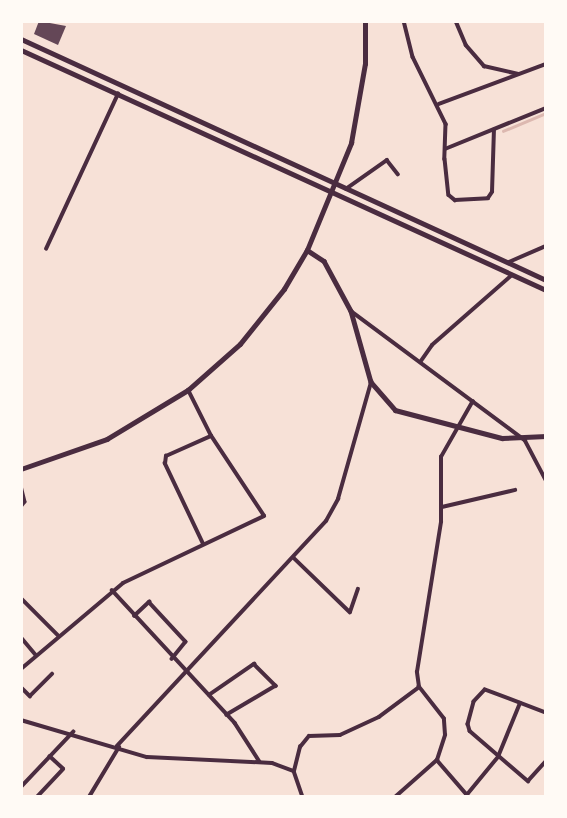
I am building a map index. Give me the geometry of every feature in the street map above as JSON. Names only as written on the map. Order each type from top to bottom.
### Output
[{"type":"main road","points":[[21,39],[546,281]]},
{"type":"main road","points":[[21,50],[546,290]]},
{"type":"street","points":[[21,470],[115,436],[188,390],[240,344],[292,278],[333,193],[360,102],[365,21]]},
{"type":"street","points":[[404,21],[413,57],[439,104],[446,124],[449,195],[455,200],[488,198],[492,192],[494,130]]},
{"type":"street","points":[[456,21],[466,45],[484,66],[519,74]]},
{"type":"street","points":[[439,104],[546,64]]},
{"type":"street","points":[[46,249],[118,94]]},
{"type":"street","points":[[445,149],[546,108]]},
{"type":"street","points":[[346,189],[387,160],[398,174]]},
{"type":"street","points":[[508,262],[546,246]]},
{"type":"street","points":[[307,250],[324,261],[351,311],[371,382],[395,410],[455,427],[525,440],[546,436]]},
{"type":"street","points":[[421,361],[432,345],[512,275]]},
{"type":"street","points":[[351,311],[525,440],[546,480]]},
{"type":"street","points":[[89,797],[118,746],[294,558],[338,499],[371,382]]},
{"type":"street","points":[[21,669],[112,590],[264,516],[211,436],[188,390]]},
{"type":"street","points":[[395,797],[436,760],[446,727],[419,687],[417,671],[442,507],[441,457],[455,427],[473,401]]},
{"type":"street","points":[[203,544],[165,464],[166,456],[211,436]]},
{"type":"street","points":[[21,486],[25,502],[21,507]]},
{"type":"street","points":[[442,507],[515,490]]},
{"type":"street","points":[[294,558],[350,612],[358,589]]},
{"type":"street","points":[[112,590],[172,659],[227,715],[260,762]]},
{"type":"street","points":[[21,598],[58,635]]},
{"type":"street","points":[[134,616],[149,602],[186,642],[172,659]]},
{"type":"street","points":[[21,637],[36,655]]},
{"type":"street","points":[[209,695],[254,664],[276,686],[227,715]]},
{"type":"street","points":[[21,687],[30,696],[52,674]]},
{"type":"street","points":[[303,797],[294,771],[309,736],[340,734],[379,717],[419,687]]},
{"type":"street","points":[[546,713],[485,690],[474,702],[470,731],[528,781],[546,761]]},
{"type":"street","points":[[436,760],[467,796],[498,757],[520,703]]},
{"type":"street","points":[[21,720],[73,732],[147,757],[260,762],[294,771]]},
{"type":"street","points":[[21,787],[73,732]]},
{"type":"street","points":[[37,797],[63,769],[50,757]]},
{"type":"street","points":[[313,797],[328,797]]},
{"type":"building","points":[[39,21],[66,26],[58,45],[34,34]]},
{"type":"waterway","points":[[503,131],[546,113]]}]
